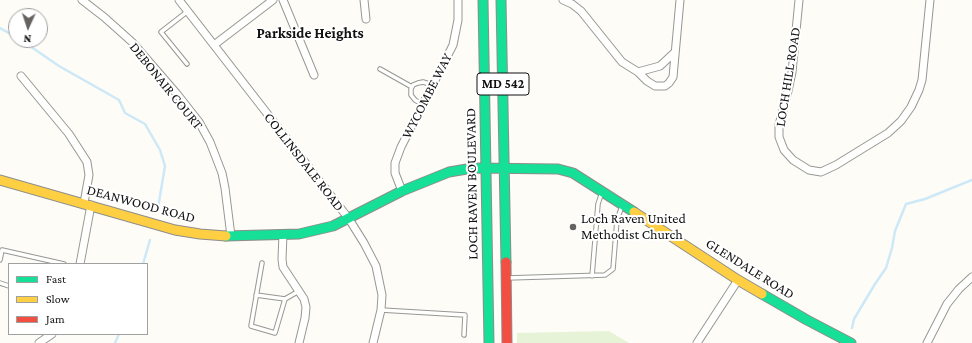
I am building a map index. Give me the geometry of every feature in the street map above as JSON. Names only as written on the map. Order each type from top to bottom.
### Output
[{"type":"street","name":"DEBONAIR COURT","points":[[82,0],[132,42],[177,94],[198,122],[210,142],[222,173],[231,236]]},
{"type":"street","name":"COLLINSDALE ROAD","points":[[179,0],[348,218],[376,266],[382,295],[381,310],[374,343]]},
{"type":"street","points":[[214,45],[273,0]]},
{"type":"street","points":[[283,0],[314,75]]},
{"type":"street","points":[[364,0],[366,19]]},
{"type":"street","name":"WYCOMBE WAY","points":[[402,191],[395,174],[395,162],[400,147],[449,55],[455,38],[458,20],[458,0]]},
{"type":"street","name":"LOCH RAVEN BOULEVARD","points":[[483,0],[489,343]]},
{"type":"street","name":"MD 542","points":[[502,0],[507,343]]},
{"type":"street","points":[[563,0],[572,4],[581,11],[622,62],[638,72],[647,81],[655,86],[665,86],[673,77],[680,0]]},
{"type":"street","name":"LOCH HILL ROAD","points":[[799,0],[792,72],[778,131],[781,142],[788,155],[803,167],[816,172],[827,170],[888,133],[901,121],[911,107],[922,80],[930,0]]},
{"type":"street","points":[[638,72],[660,66],[675,52]]},
{"type":"street","points":[[21,76],[69,134],[87,162],[89,175],[80,263]]},
{"type":"street","name":"DEANWOOD ROAD","points":[[0,180],[176,230],[200,234],[231,236],[299,234],[314,231],[333,226],[402,191],[449,172],[461,169],[505,169]]},
{"type":"street","name":"GLENDALE ROAD","points":[[505,169],[558,169],[581,177],[738,280],[851,343]]},
{"type":"street","points":[[283,234],[282,259],[284,268],[304,299],[306,307],[299,343]]},
{"type":"street","points":[[926,343],[947,304],[959,289],[972,277]]},
{"type":"street","points":[[697,343],[738,280]]},
{"type":"street","points":[[40,343],[51,335]]},
{"type":"lane","points":[[187,64],[161,32],[188,11]]},
{"type":"lane","points":[[380,69],[412,87]]},
{"type":"lane","points":[[423,105],[415,100],[411,95],[412,87],[423,82],[433,85]]},
{"type":"lane","points":[[592,276],[598,204],[603,191]]},
{"type":"lane","points":[[506,278],[605,275],[613,268],[617,220],[623,204]]},
{"type":"lane","points":[[0,260],[2,250],[60,263]]},
{"type":"lane","points":[[262,263],[250,326],[275,333],[285,299]]},
{"type":"lane","points":[[256,295],[285,299],[299,291]]},
{"type":"lane","points":[[381,310],[465,315],[464,335]]},
{"type":"green space","points":[[609,331],[629,343],[517,343],[517,333]]},
{"type":"waterway","points":[[0,28],[8,32]]},
{"type":"waterway","points":[[33,48],[59,66],[119,100],[125,113],[145,124],[160,150],[165,166],[158,208]]},
{"type":"waterway","points":[[852,328],[854,319],[886,268],[895,231],[906,204],[925,199],[972,180]]},
{"type":"waterway","points":[[143,263],[150,240]]},
{"type":"waterway","points":[[115,343],[119,335]]},
{"type":"traffic: fast","points":[[483,0],[489,343]]},
{"type":"traffic: fast","points":[[501,0],[506,262]]},
{"type":"traffic: fast","points":[[226,236],[299,234],[333,226],[402,191],[449,172],[473,168],[558,169],[573,173],[634,212]]},
{"type":"traffic: fast","points":[[762,294],[851,343]]},
{"type":"traffic: slow","points":[[0,180],[175,230],[226,236]]},
{"type":"traffic: slow","points":[[634,212],[762,294]]},
{"type":"traffic: jam","points":[[506,262],[507,343]]},
{"type":"place","name":"Loch Raven United Methodist Church","points":[[573,227]]},
{"type":"district","name":"Parkside Heights","points":[[310,33]]}]
